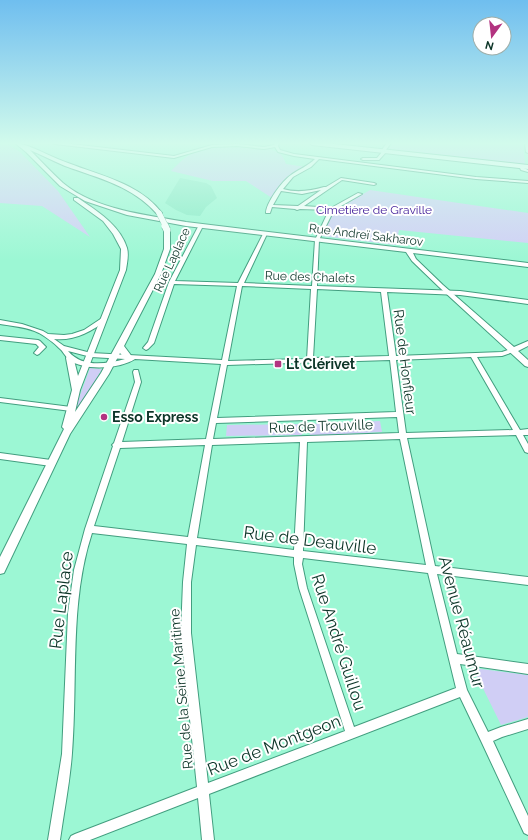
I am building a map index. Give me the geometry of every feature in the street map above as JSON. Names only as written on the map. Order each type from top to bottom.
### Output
[{"type":"street","points":[[59,182],[77,200],[105,220],[116,233],[124,250],[123,270],[76,390],[66,433]]},
{"type":"street","points":[[0,569],[66,433],[105,374],[158,274],[167,249],[167,230],[155,207],[144,198],[127,188],[113,182]]},
{"type":"street","points":[[268,212],[269,206],[287,182]]},
{"type":"street","points":[[281,190],[294,193],[306,193],[317,191],[335,182]]},
{"type":"street","points":[[365,182],[374,184]]},
{"type":"street","name":"Rue Andreï Sakharov","points":[[62,185],[87,200],[122,212],[158,220],[528,265]]},
{"type":"street","points":[[298,209],[331,185]]},
{"type":"street","points":[[269,206],[298,209],[332,209],[360,194]]},
{"type":"street","points":[[310,360],[317,240],[332,209]]},
{"type":"street","name":"Rue Laplace","points":[[146,348],[151,343],[172,282],[201,226]]},
{"type":"street","name":"Rue de la Seine Maritime","points":[[208,840],[186,634],[187,582],[192,541],[209,442],[240,285],[265,234]]},
{"type":"street","points":[[408,251],[414,260],[528,364]]},
{"type":"street","name":"Rue des Chalets","points":[[172,282],[384,291],[448,292],[528,302]]},
{"type":"street","name":"Rue de Honfleur","points":[[384,291],[403,436]]},
{"type":"street","points":[[0,322],[20,325],[46,335],[70,337],[96,327],[105,318]]},
{"type":"street","points":[[46,335],[62,346],[89,360],[114,356],[130,359],[224,363],[502,354],[528,344]]},
{"type":"street","points":[[0,338],[38,342],[43,347],[37,353]]},
{"type":"street","points":[[62,346],[70,358],[76,390]]},
{"type":"street","points":[[120,346],[130,359]]},
{"type":"street","points":[[473,355],[528,450]]},
{"type":"street","points":[[70,358],[89,360],[109,365],[130,359]]},
{"type":"street","points":[[105,374],[130,359]]},
{"type":"street","name":"Rue Laplace","points":[[54,840],[67,754],[73,613],[78,570],[89,529],[138,382],[136,372]]},
{"type":"street","points":[[0,400],[71,409]]},
{"type":"street","name":"Rue de Trouville","points":[[213,421],[400,414]]},
{"type":"street","name":"Rue de Trouville","points":[[116,445],[528,432]]},
{"type":"street","name":"Avenue Réaumur","points":[[403,436],[432,570],[462,691],[528,829]]},
{"type":"street","name":"Rue André Guillou","points":[[304,439],[298,564],[303,588],[351,734]]},
{"type":"street","points":[[0,456],[51,462]]},
{"type":"street","name":"Rue de Deauville","points":[[89,529],[528,582]]},
{"type":"street","points":[[453,658],[469,662],[528,669]]},
{"type":"street","name":"Rue de Montgeon","points":[[75,840],[462,691]]},
{"type":"street","points":[[486,739],[501,732],[528,724]]},
{"type":"shaded area","points":[[177,182],[206,183],[211,186],[217,198],[206,207],[200,216],[187,215],[165,203]]},
{"type":"green space","points":[[0,182],[49,182],[58,191],[90,237],[42,206],[0,203]]},
{"type":"green space","points":[[248,182],[284,182],[272,198]]},
{"type":"green space","name":"Cimetière de Graville","points":[[370,190],[528,213],[528,243],[399,230],[396,245],[322,236],[334,211]]},
{"type":"green space","points":[[90,368],[102,369],[68,428]]},
{"type":"green space","points":[[380,421],[382,432],[310,436],[309,424]]},
{"type":"green space","points":[[301,424],[302,435],[226,436],[227,425]]},
{"type":"green space","points":[[473,668],[528,675],[528,717],[501,725]]},
{"type":"place","name":"Lt Clérivet","points":[[278,364]]},
{"type":"place","name":"Esso Express","points":[[104,417]]}]
